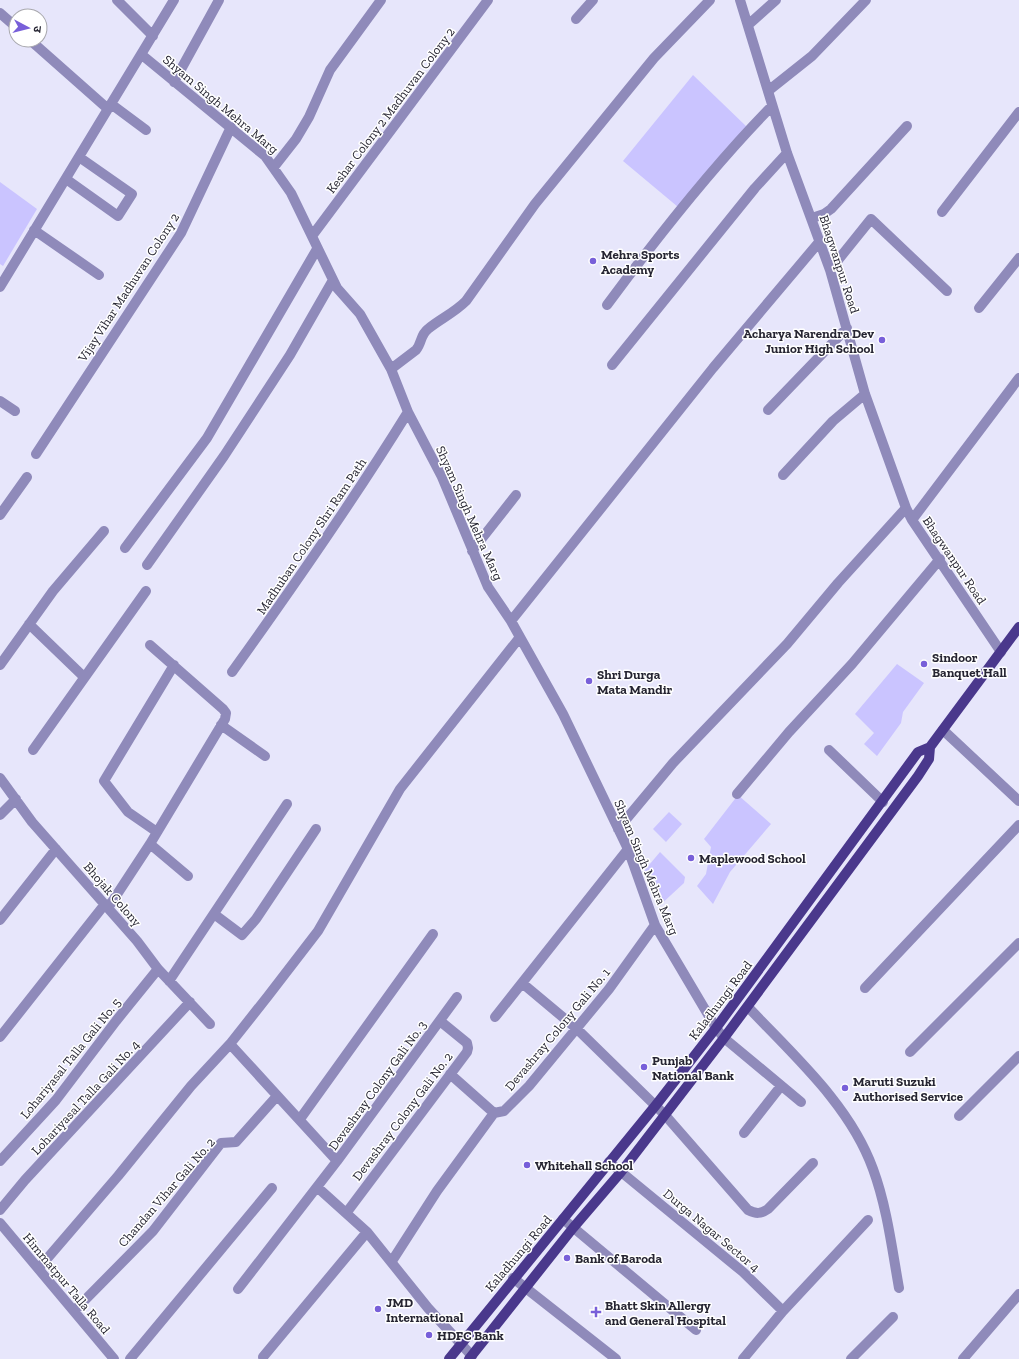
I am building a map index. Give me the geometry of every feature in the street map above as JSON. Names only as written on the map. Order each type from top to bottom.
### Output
[{"type":"main road","name":"Kaladhungi Road","points":[[449,1359],[513,1278],[656,1105],[716,1028],[883,802],[918,752],[930,747],[1019,627]]},
{"type":"main road","name":"Kaladhungi Road","points":[[470,1357],[573,1228],[621,1172],[724,1038],[925,765],[929,759],[930,747]]},
{"type":"main road","points":[[799,916],[809,924]]},
{"type":"street","points":[[117,0],[153,36]]},
{"type":"street","points":[[0,287],[174,0]]},
{"type":"street","points":[[174,82],[219,0]]},
{"type":"street","points":[[274,167],[296,139],[309,117],[330,70],[381,0]]},
{"type":"street","name":"Keshar Colony 2 Madhuvan Colony 2","points":[[312,236],[488,0]]},
{"type":"street","points":[[576,19],[593,0]]},
{"type":"street","points":[[391,369],[416,350],[419,346],[421,336],[428,329],[457,310],[466,301],[540,198],[654,58],[710,0]]},
{"type":"street","name":"Bhagwanpur Road","points":[[740,0],[787,153],[830,270],[865,394],[906,508],[912,520],[940,559],[1001,652]]},
{"type":"street","points":[[748,25],[776,0]]},
{"type":"street","points":[[768,91],[812,56],[866,0]]},
{"type":"street","points":[[0,13],[8,20]]},
{"type":"street","points":[[40,48],[110,107],[146,130]]},
{"type":"street","name":"Shyam Singh Mehra Marg","points":[[142,55],[265,156],[291,192],[337,288],[360,314],[391,369],[408,412],[442,477],[488,587],[511,621],[563,714],[628,849],[655,925],[716,1028],[724,1038],[801,1102]]},
{"type":"street","points":[[607,305],[646,253],[747,131],[772,106]]},
{"type":"street","points":[[942,212],[1019,112]]},
{"type":"street","points":[[812,218],[824,214],[831,209],[907,126]]},
{"type":"street","name":"Vijay Vihar Madhuvan Colony 2","points":[[36,454],[181,233],[231,127]]},
{"type":"street","points":[[612,365],[755,188],[787,153]]},
{"type":"street","points":[[66,179],[118,216],[132,194],[79,157]]},
{"type":"street","points":[[830,270],[871,219],[947,291]]},
{"type":"street","points":[[34,230],[99,275]]},
{"type":"street","points":[[511,621],[713,368],[820,241]]},
{"type":"street","points":[[126,548],[207,438],[254,360],[317,249]]},
{"type":"street","points":[[979,308],[1019,258]]},
{"type":"street","points":[[147,565],[224,456],[290,355],[333,280]]},
{"type":"street","points":[[768,410],[847,328]]},
{"type":"street","points":[[912,520],[1019,378]]},
{"type":"street","points":[[783,475],[833,421],[865,394]]},
{"type":"street","points":[[0,401],[15,411]]},
{"type":"street","name":"Madhuban Colony Shri Ram Path","points":[[232,672],[288,594],[367,478],[408,412]]},
{"type":"street","points":[[0,514],[27,477]]},
{"type":"street","points":[[472,551],[516,495]]},
{"type":"street","points":[[618,829],[673,763],[787,644],[838,583],[906,508]]},
{"type":"street","points":[[1,660],[54,591],[104,531]]},
{"type":"street","points":[[737,794],[789,732],[852,664],[940,559]]},
{"type":"street","points":[[33,750],[146,591]]},
{"type":"street","points":[[29,624],[84,677]]},
{"type":"street","points":[[39,1268],[118,1176],[191,1086],[230,1044],[318,930],[400,789],[520,638]]},
{"type":"street","points":[[0,1037],[107,906],[150,844],[221,725],[226,713],[150,644]]},
{"type":"street","points":[[157,832],[128,812],[104,781],[174,665]]},
{"type":"street","points":[[221,725],[265,756]]},
{"type":"street","points":[[943,730],[1019,801]]},
{"type":"street","points":[[828,750],[883,802]]},
{"type":"street","name":"Bhojak Colony","points":[[0,778],[56,849],[107,906],[158,969],[210,1024]]},
{"type":"street","points":[[0,815],[16,799]]},
{"type":"street","points":[[169,981],[287,804]]},
{"type":"street","points":[[865,988],[1019,825]]},
{"type":"street","points":[[214,914],[242,935],[256,919],[316,828]]},
{"type":"street","points":[[150,844],[188,876]]},
{"type":"street","points":[[0,920],[56,849]]},
{"type":"street","points":[[495,1017],[628,849]]},
{"type":"street","name":"Devashray Colony Gali No. 1","points":[[392,1261],[437,1191],[494,1113],[504,1111],[520,1096],[577,1029],[655,925]]},
{"type":"street","points":[[300,1119],[433,934]]},
{"type":"street","points":[[910,1052],[1019,943]]},
{"type":"street","name":"Lohariyasal Talla Gali No. 5","points":[[0,1162],[56,1100],[158,969]]},
{"type":"street","points":[[522,983],[577,1029],[656,1105],[748,1210],[754,1213],[762,1213],[768,1209],[813,1163]]},
{"type":"street","name":"Devashray Colony Gali No. 3","points":[[317,1187],[457,997]]},
{"type":"street","name":"Lohariyasal Talla Gali No. 4","points":[[0,1210],[25,1180],[190,1002]]},
{"type":"street","points":[[748,1006],[830,1096],[846,1116],[862,1143],[882,1194],[899,1288]]},
{"type":"street","name":"Devashray Colony Gali No. 2","points":[[347,1212],[468,1048],[467,1044],[440,1021]]},
{"type":"street","points":[[230,1044],[337,1161]]},
{"type":"street","points":[[959,1116],[1019,1056]]},
{"type":"street","points":[[450,1074],[494,1113]]},
{"type":"street","points":[[744,1133],[781,1086]]},
{"type":"street","name":"Chandan Vihar Gali No. 2","points":[[75,1310],[154,1231],[221,1143],[236,1142],[277,1096]]},
{"type":"street","name":"Durga Nagar Sector 4","points":[[608,1162],[743,1272],[784,1311]]},
{"type":"street","points":[[238,1289],[317,1187],[368,1232],[428,1308],[461,1343],[470,1357]]},
{"type":"street","points":[[130,1359],[272,1188]]},
{"type":"street","points":[[563,1219],[696,1330]]},
{"type":"street","points":[[743,1359],[784,1311],[868,1220]]},
{"type":"street","name":"Himmatpur Talla Road","points":[[0,1223],[75,1310],[114,1359]]},
{"type":"street","points":[[263,1357],[368,1232]]},
{"type":"street","points":[[513,1278],[616,1359]]},
{"type":"street","points":[[963,1359],[1019,1294]]},
{"type":"street","points":[[851,1359],[892,1316]]},
{"type":"shaded area","points":[[693,75],[747,127],[678,207],[623,161]]},
{"type":"shaded area","points":[[0,182],[37,209],[3,266],[0,264]]},
{"type":"shaded area","points":[[897,664],[924,683],[903,712],[901,723],[877,756],[864,744],[874,733],[855,714]]},
{"type":"shaded area","points":[[738,795],[771,824],[730,872],[713,904],[697,886],[706,874],[711,847],[704,839]]},
{"type":"shaded area","points":[[669,812],[682,824],[666,842],[653,829]]},
{"type":"shaded area","points":[[660,852],[685,877],[684,883],[658,907],[644,871]]},
{"type":"place","name":"Mehra Sports Academy","points":[[593,261]]},
{"type":"place","name":"Acharya Narendra Dev Junior High School","points":[[882,340]]},
{"type":"place","name":"Sindoor Banquet Hall","points":[[924,664]]},
{"type":"place","name":"Shri Durga Mata Mandir","points":[[589,681]]},
{"type":"place","name":"Maplewood School","points":[[691,858]]},
{"type":"place","name":"Punjab National Bank","points":[[644,1067]]},
{"type":"place","name":"Maruti Suzuki Authorised Service","points":[[845,1088]]},
{"type":"place","name":"Whitehall School","points":[[527,1165]]},
{"type":"place","name":"Bank of Baroda","points":[[567,1258]]},
{"type":"place","name":"JMD International","points":[[378,1309]]},
{"type":"place","name":"Bhatt Skin Allergy and General Hospital","points":[[596,1312]]},
{"type":"place","name":"HDFC Bank","points":[[429,1335]]}]
